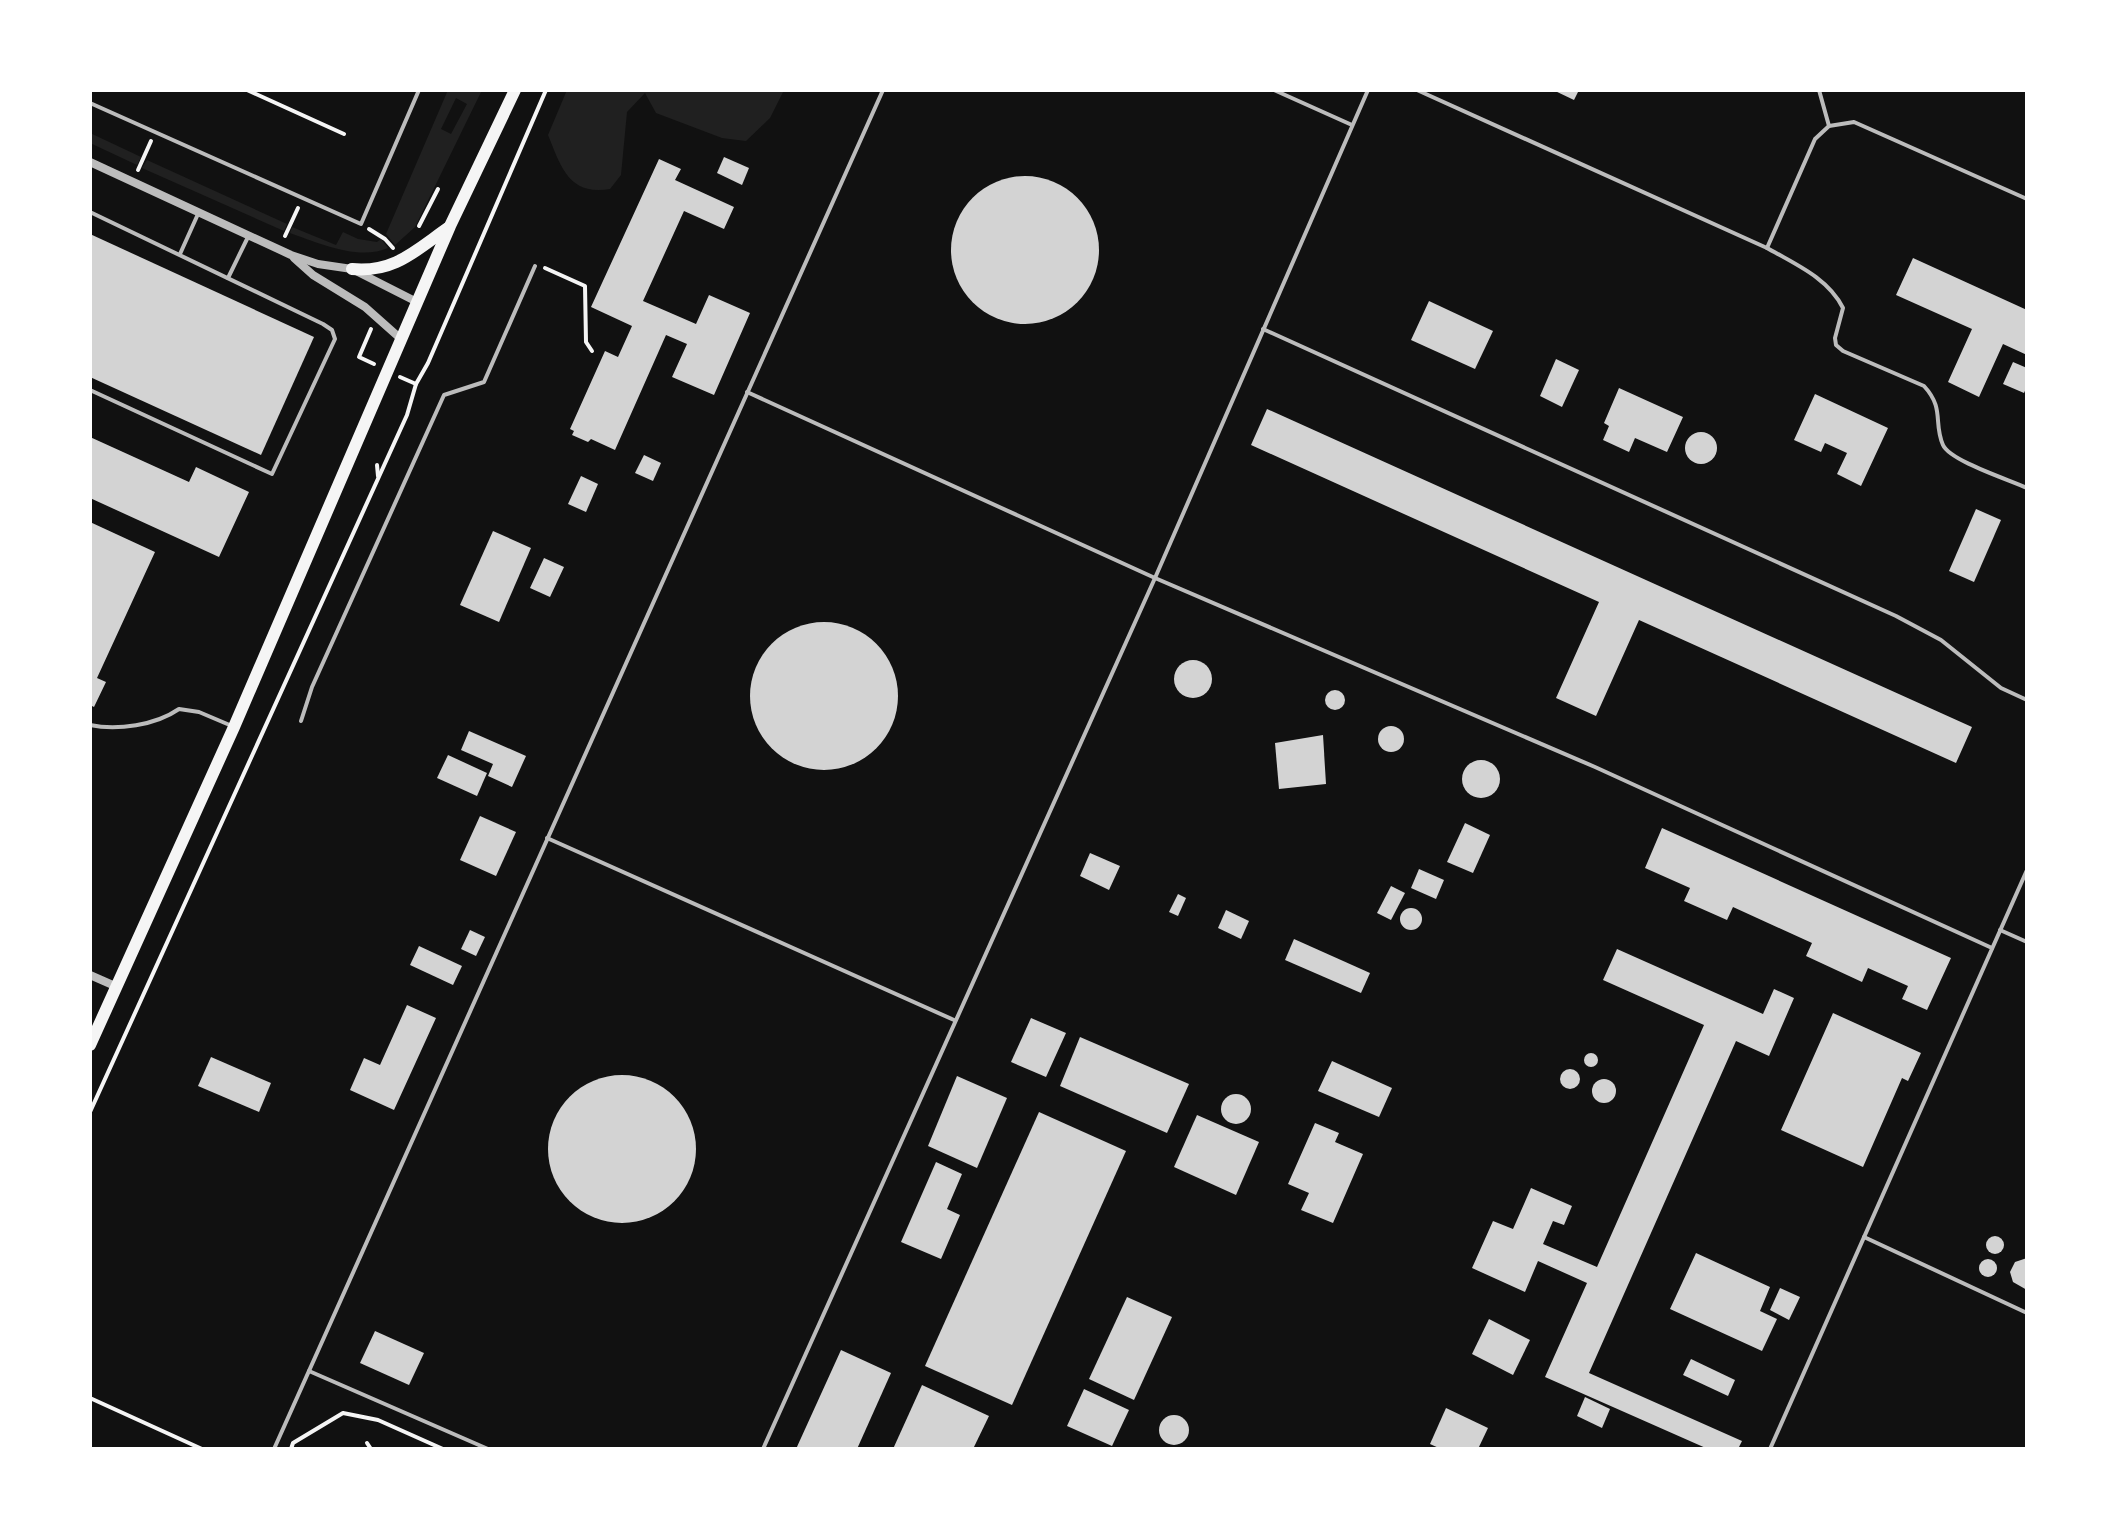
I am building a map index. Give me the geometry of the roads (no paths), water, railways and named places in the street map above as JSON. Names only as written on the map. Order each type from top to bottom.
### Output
[{"type":"main road","points":[[90,1045],[234,727],[450,226],[515,90]]},
{"type":"main road","points":[[352,269],[370,271],[398,264],[450,226]]},
{"type":"street","points":[[90,162],[291,255],[318,264],[352,269],[417,302]]},
{"type":"street","points":[[291,255],[313,275],[365,307],[401,339]]},
{"type":"street","points":[[90,975],[115,986]]},
{"type":"lane","points":[[90,103],[361,224],[419,90]]},
{"type":"lane","points":[[274,1449],[883,90]]},
{"type":"lane","points":[[1274,90],[1352,125]]},
{"type":"lane","points":[[763,1449],[1155,578],[1368,90]]},
{"type":"lane","points":[[1417,90],[1767,248],[1811,273],[1836,293],[1843,308],[1836,345],[1843,351],[1924,386],[1933,396],[1939,412],[1942,443],[1946,450],[2027,488]]},
{"type":"lane","points":[[1819,90],[1829,126]]},
{"type":"lane","points":[[1767,248],[1815,139],[1829,126],[1854,122],[2027,199]]},
{"type":"lane","points":[[90,212],[323,324],[332,330],[335,339],[272,474],[90,390]]},
{"type":"lane","points":[[180,255],[199,212]]},
{"type":"lane","points":[[228,278],[249,235]]},
{"type":"lane","points":[[301,721],[312,687],[444,395],[484,382],[535,266]]},
{"type":"lane","points":[[1263,329],[1896,616],[1941,640],[2001,688],[2027,700]]},
{"type":"lane","points":[[747,392],[1155,578],[1612,775],[1992,948]]},
{"type":"lane","points":[[90,725],[135,725],[166,718],[179,709],[199,712],[234,727]]},
{"type":"lane","points":[[547,838],[955,1021]]},
{"type":"lane","points":[[1770,1449],[2027,870]]},
{"type":"lane","points":[[2000,930],[2025,941]]},
{"type":"lane","points":[[1864,1237],[2027,1313]]},
{"type":"lane","points":[[309,1371],[488,1449]]}]
